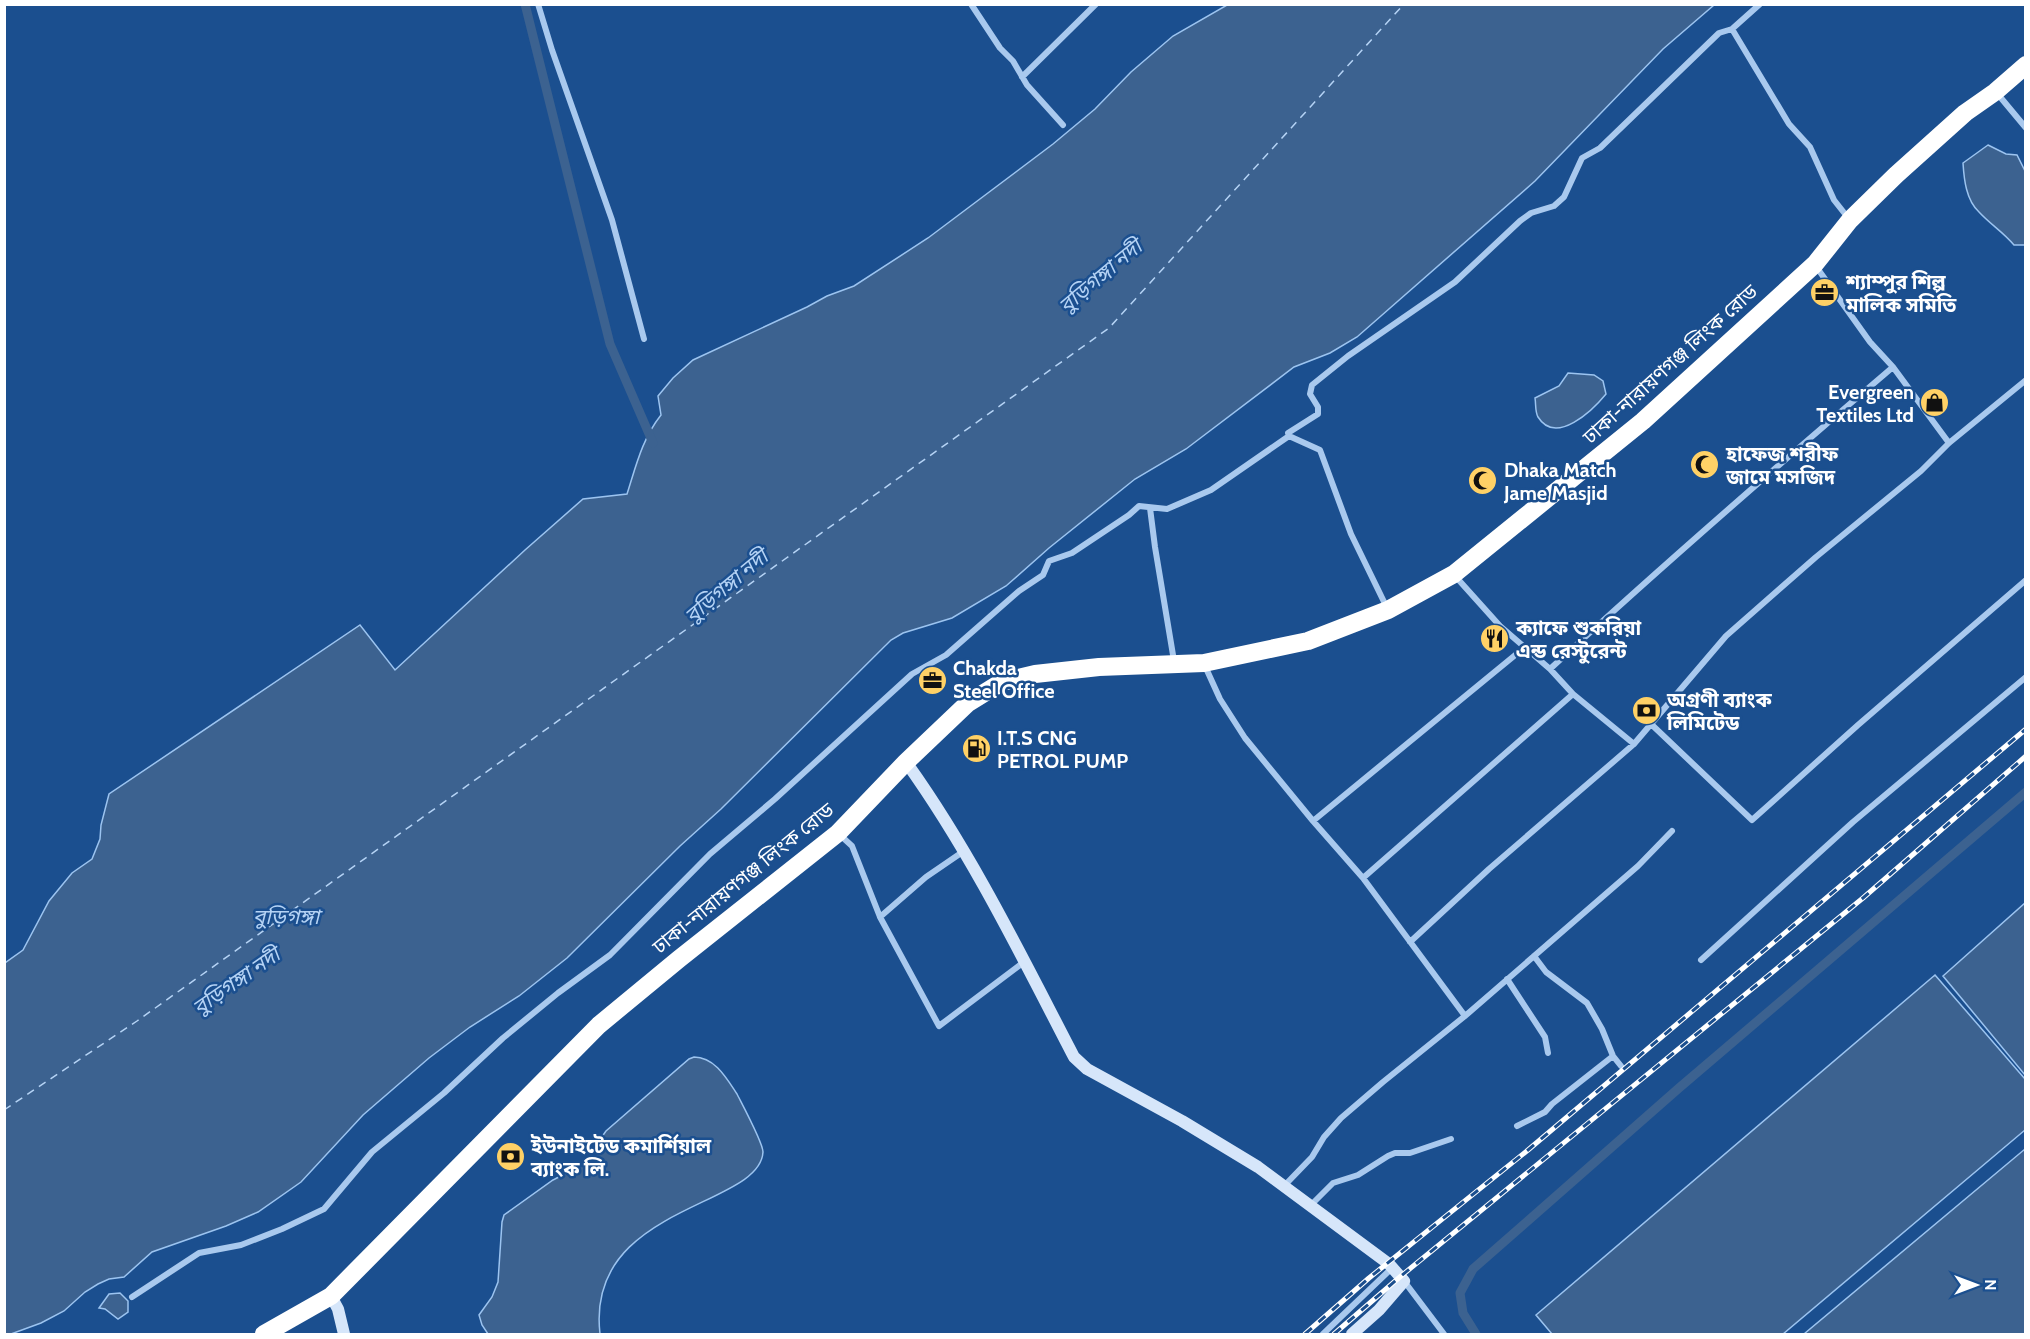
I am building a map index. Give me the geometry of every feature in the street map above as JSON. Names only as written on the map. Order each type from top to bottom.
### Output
[{"type":"highway","name":"ঢাকা-নারায়ণগঞ্জ লিংক রোড","points":[[264,1335],[331,1296],[599,1025],[838,833],[906,762],[968,703],[1002,682],[1035,674],[1099,667],[1204,663],[1308,641],[1388,610],[1454,574],[1643,421],[1815,264],[1850,220],[1939,137],[2025,65]]},
{"type":"street","points":[[538,4],[612,220],[644,339]]},
{"type":"street","points":[[971,4],[1000,48],[1013,61],[1027,85],[1063,125]]},
{"type":"street","points":[[1022,77],[1096,4]]},
{"type":"street","points":[[132,1297],[199,1253],[241,1245],[324,1209],[372,1152],[444,1094],[531,1016],[610,955],[710,854],[775,799],[912,674],[946,655],[1018,591],[1043,575],[1049,561],[1072,553],[1139,506],[1167,509],[1211,490],[1289,436],[1288,432],[1318,414],[1318,407],[1310,394],[1312,386],[1382,332],[1455,282],[1520,221],[1532,213],[1554,206],[1564,197],[1582,158],[1600,148],[1719,33],[1732,29],[1760,4]]},
{"type":"street","points":[[1732,29],[1790,124],[1810,147],[1834,200],[1850,220]]},
{"type":"street","points":[[1995,92],[2025,128]]},
{"type":"street","points":[[1815,264],[1870,342],[1893,367],[1949,443]]},
{"type":"street","points":[[1550,669],[1754,485],[1893,367]]},
{"type":"street","points":[[1410,942],[1489,869],[1634,744],[1726,636],[2025,380]]},
{"type":"street","points":[[1289,436],[1320,450],[1351,534],[1388,610]]},
{"type":"street","points":[[1150,508],[1174,664]]},
{"type":"street","points":[[1454,574],[1500,626],[1550,669],[1573,694],[1634,744]]},
{"type":"street","points":[[1650,724],[1752,820],[2025,580]]},
{"type":"street","points":[[1313,821],[1525,647]]},
{"type":"street","points":[[1204,663],[1220,699],[1245,738],[1363,878],[1465,1016]]},
{"type":"street","points":[[1701,960],[1853,822],[2025,677]]},
{"type":"street","points":[[1363,878],[1573,694]]},
{"type":"street","points":[[906,762],[934,800],[965,851],[1074,1057],[1087,1069],[1182,1121],[1285,1185],[1309,1206],[1392,1268],[1444,1335]]},
{"type":"street","points":[[1285,1185],[1312,1156],[1324,1137],[1341,1119],[1465,1016],[1638,866],[1672,831]]},
{"type":"street","points":[[838,833],[852,846],[880,918],[939,1026],[1024,962]]},
{"type":"street","points":[[880,918],[926,877],[965,851]]},
{"type":"street","points":[[1534,956],[1545,972],[1587,1003],[1602,1029],[1613,1056],[1621,1066]]},
{"type":"street","points":[[1507,979],[1545,1037],[1548,1053]]},
{"type":"street","points":[[1517,1126],[1545,1112],[1613,1056]]},
{"type":"street","points":[[1309,1206],[1333,1183],[1358,1175],[1388,1156],[1395,1153],[1410,1153],[1451,1139]]},
{"type":"street","points":[[1323,1335],[1392,1268]]},
{"type":"street","points":[[1352,1335],[1379,1310],[1404,1281]]},
{"type":"street","points":[[331,1296],[338,1310],[344,1335]]},
{"type":"water","name":"বুড়িগঙ্গা","points":[[1227,5],[1714,5],[1663,49],[1535,181],[1357,337],[1330,353],[1294,367],[1186,449],[1135,479],[1006,586],[952,618],[903,633],[891,640],[567,958],[519,996],[470,1027],[429,1058],[363,1115],[301,1182],[258,1212],[226,1226],[152,1252],[124,1277],[109,1279],[98,1284],[85,1292],[64,1311],[41,1323],[5,1334],[5,963],[23,950],[49,901],[72,873],[92,859],[100,839],[109,794],[360,625],[395,670],[583,499],[627,494],[644,443],[661,415],[658,396],[693,360],[827,296],[854,286],[928,238],[1053,144],[1095,109],[1131,72],[1173,36]]},
{"type":"water","points":[[1988,145],[2006,154],[2017,155],[2025,171],[2025,245],[2014,245],[1979,212],[1968,195],[1963,163]]},
{"type":"water","points":[[1568,373],[1594,375],[1603,381],[1606,394],[1584,416],[1564,427],[1554,428],[1546,425],[1538,417],[1535,398],[1559,386]]},
{"type":"water","points":[[2025,903],[2025,1075],[1943,976]]},
{"type":"water","points":[[1935,975],[2025,1079],[2025,1130],[1783,1334],[1552,1334],[1536,1315]]},
{"type":"water","points":[[694,1057],[714,1065],[737,1094],[762,1147],[763,1152],[755,1171],[734,1186],[644,1234],[619,1259],[603,1291],[600,1334],[488,1334],[479,1315],[492,1297],[498,1282],[504,1215],[553,1180],[594,1159],[606,1131]]},
{"type":"water","points":[[2025,1149],[2025,1334],[1804,1334]]},
{"type":"water","points":[[120,1293],[128,1301],[128,1312],[118,1319],[105,1309],[99,1308],[109,1294]]},
{"type":"waterway","points":[[525,4],[610,344],[653,443]]},
{"type":"waterway","points":[[1476,1334],[1463,1313],[1460,1293],[1473,1269],[1679,1088],[2026,792]]},
{"type":"ferry route","points":[[4,1110],[137,1021],[1109,328],[1404,4]]},
{"type":"railway","points":[[1305,1334],[1369,1278],[1528,1150],[2026,729]]},
{"type":"railway","points":[[1334,1334],[1401,1276],[1863,898],[2026,756]]},
{"type":"place","name":"শ্যাম্পুর শিল্প মালিক সমিতি","points":[[1825,293]]},
{"type":"place","name":"Evergreen Textiles Ltd","points":[[1935,403]]},
{"type":"place","name":"হাফেজ শরীফ জামে মসজিদ","points":[[1705,465]]},
{"type":"place","name":"Dhaka Match Jame Masjid","points":[[1483,481]]},
{"type":"place","name":"ক্যাফে শুকরিয়া এন্ড রেস্টুরেন্ট","points":[[1495,639]]},
{"type":"place","name":"Chakda Steel Office","points":[[932,680]]},
{"type":"place","name":"অগ্রণী ব্যাংক লিমিটেড","points":[[1646,711]]},
{"type":"place","name":"I.T.S CNG PETROL PUMP","points":[[976,749]]},
{"type":"place","name":"ইউনাইটেড কমার্শিয়াল ব্যাংক লি.","points":[[510,1157]]},
{"type":"water label","name":"বুড়িগঙ্গা নদী","points":[[1100,276]]},
{"type":"water label","name":"বুড়িগঙ্গা নদী","points":[[726,586]]},
{"type":"water label","name":"বুড়িগঙ্গা নদী","points":[[236,981]]}]
